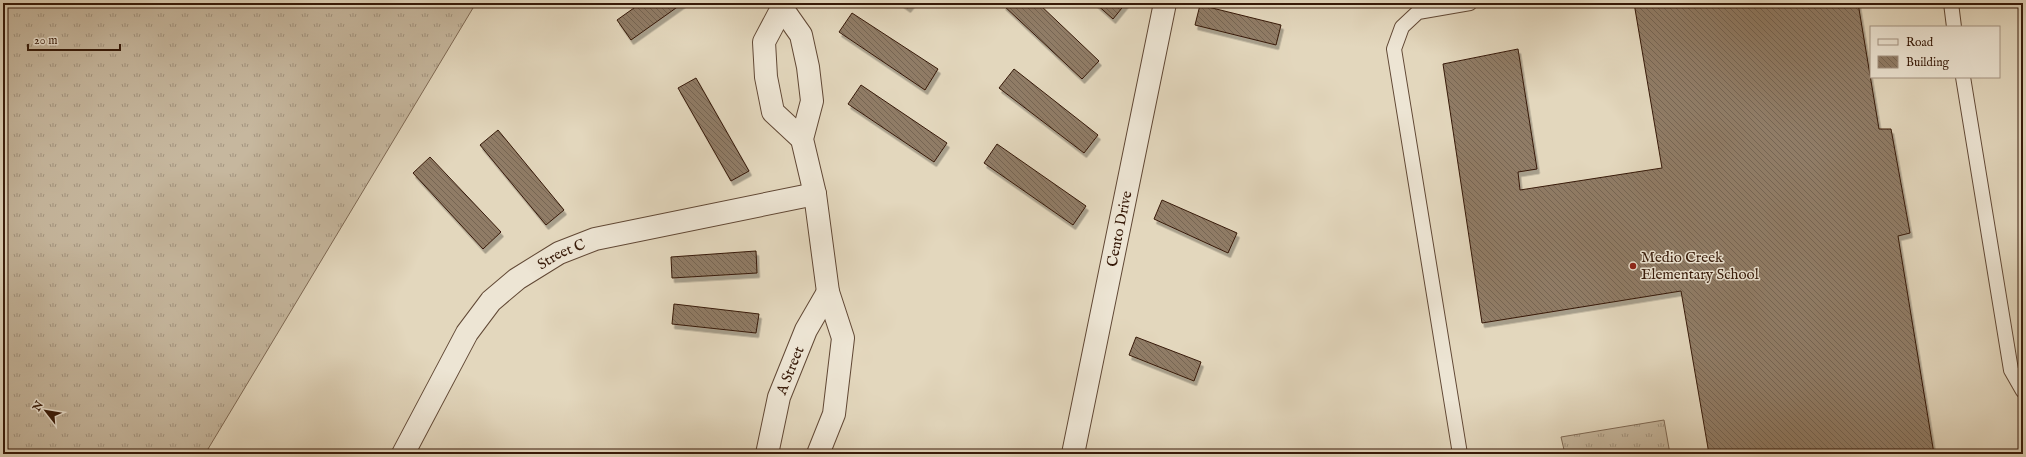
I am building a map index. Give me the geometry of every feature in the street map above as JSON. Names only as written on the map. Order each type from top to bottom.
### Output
[{"type":"street","name":"Cento Drive","points":[[1073,454],[1165,3]]},
{"type":"street","points":[[782,6],[764,42],[766,77],[773,112],[802,139]]},
{"type":"street","points":[[782,6],[801,35],[808,67],[812,101],[802,139],[815,194],[828,292],[843,338],[834,414],[818,454]]},
{"type":"street","name":"Street C","points":[[403,454],[467,333],[491,301],[517,279],[559,253],[595,239],[815,194]]},
{"type":"street","name":"A Street","points":[[767,454],[779,397],[806,330],[828,292]]},
{"type":"lane","points":[[1460,454],[1394,49],[1402,27],[1418,12],[1470,3]]},
{"type":"lane","points":[[1951,3],[1954,26]]},
{"type":"lane","points":[[1963,78],[2011,370],[2023,391]]},
{"type":"green space","points":[[3,3],[476,3],[205,454],[3,454]]},
{"type":"green space","points":[[1664,420],[1670,454],[1565,454],[1561,437]]},
{"type":"building","points":[[641,3],[683,3],[631,40],[617,20]]},
{"type":"building","points":[[901,3],[912,3],[908,8]]},
{"type":"building","points":[[1005,3],[1038,3],[1099,61],[1082,79],[1003,5]]},
{"type":"building","points":[[1095,3],[1126,3],[1113,19]]},
{"type":"building","points":[[1634,3],[1858,3],[1879,129],[1891,129],[1910,233],[1898,236],[1934,454],[1709,454],[1681,291],[1482,323],[1443,64],[1518,49],[1537,169],[1518,172],[1520,190],[1662,168]]},
{"type":"building","points":[[1200,5],[1281,25],[1276,45],[1195,25]]},
{"type":"building","points":[[852,13],[938,69],[925,90],[839,32]]},
{"type":"building","points":[[1014,69],[1098,135],[1084,153],[999,88]]},
{"type":"building","points":[[696,78],[749,171],[731,181],[678,88]]},
{"type":"building","points":[[861,85],[947,143],[934,162],[848,104]]},
{"type":"building","points":[[498,130],[564,210],[546,225],[480,145]]},
{"type":"building","points":[[997,144],[1086,206],[1073,225],[984,163]]},
{"type":"building","points":[[430,157],[501,232],[483,249],[413,173]]},
{"type":"building","points":[[1162,200],[1237,233],[1228,253],[1154,219]]},
{"type":"building","points":[[756,251],[757,273],[672,278],[671,257]]},
{"type":"building","points":[[674,304],[759,314],[756,333],[672,324]]},
{"type":"building","points":[[1136,337],[1201,362],[1194,381],[1129,355]]},
{"type":"place","name":"Medio Creek Elementary School","points":[[1633,266]]}]
